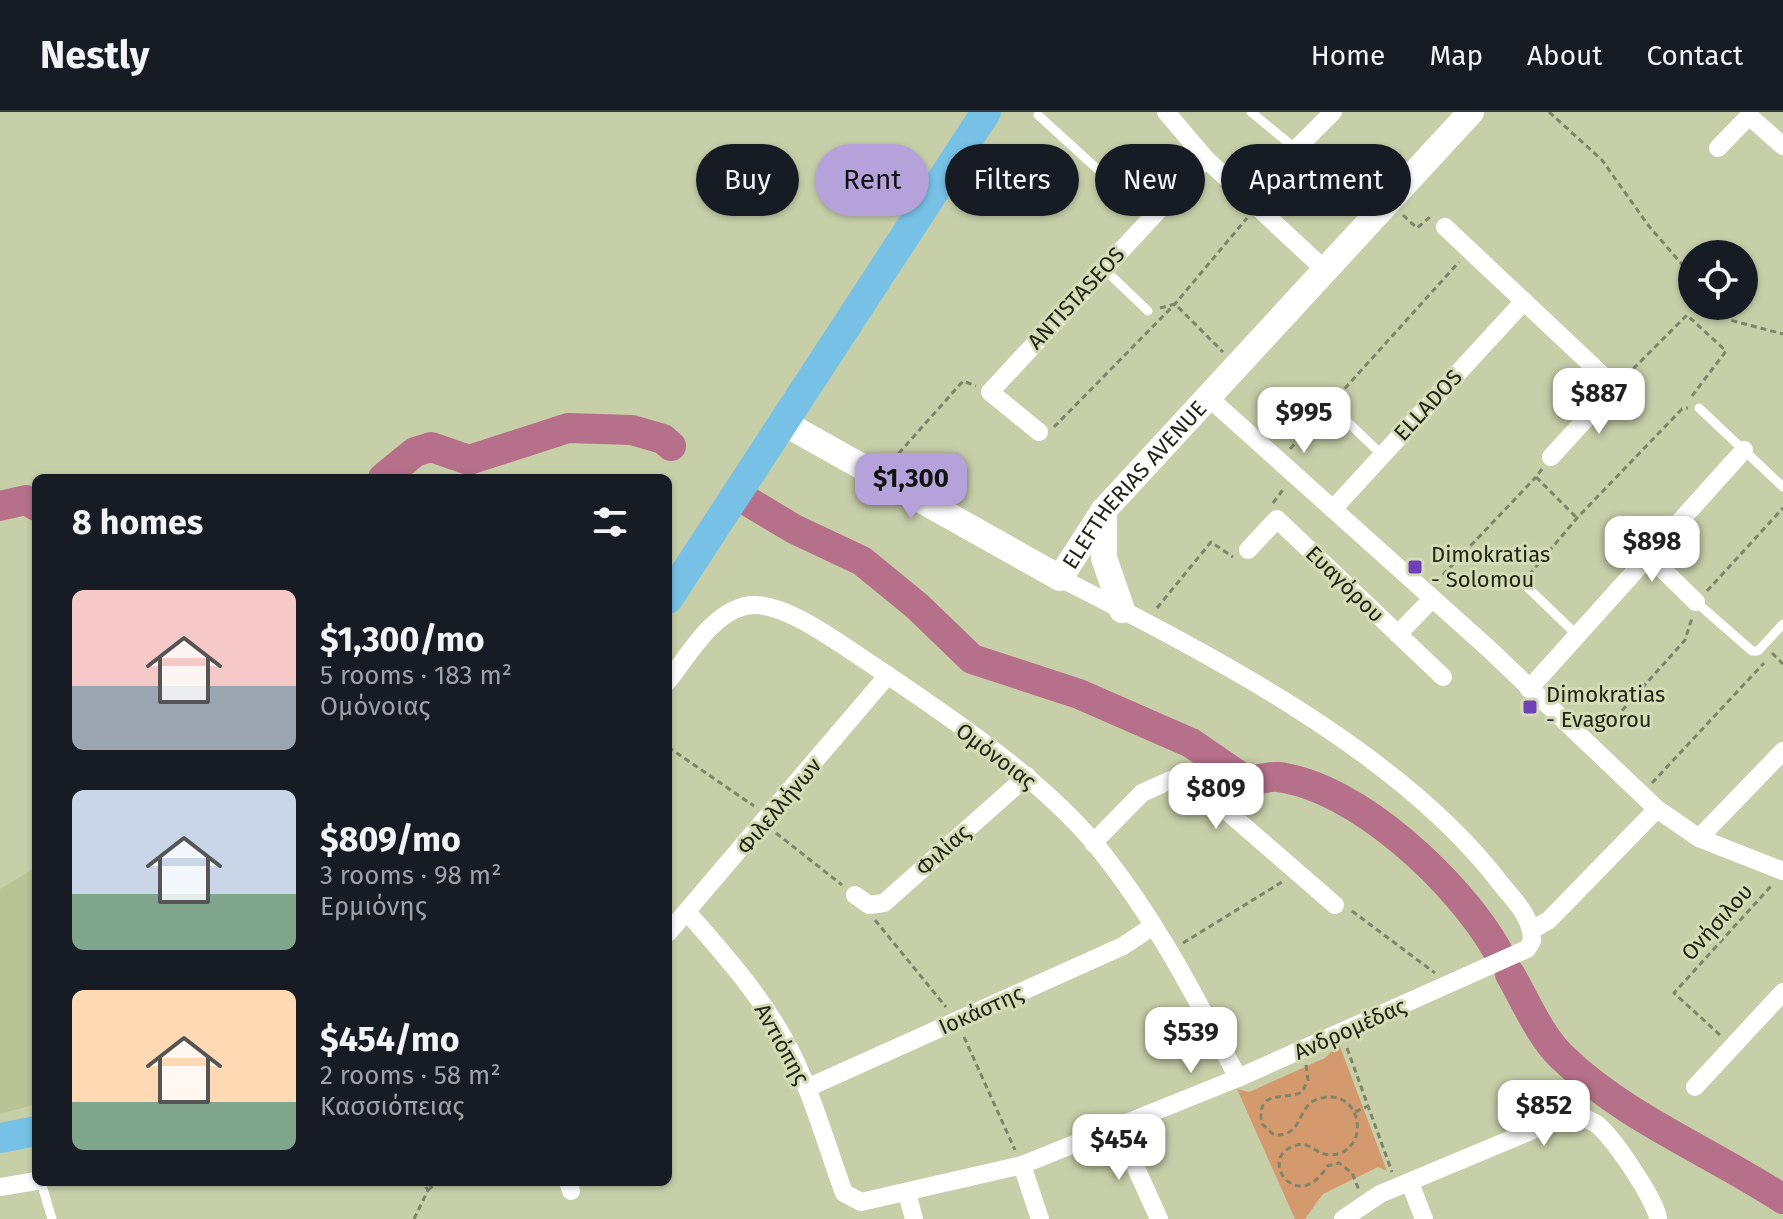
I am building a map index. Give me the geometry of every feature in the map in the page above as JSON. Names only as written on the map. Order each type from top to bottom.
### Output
[{"type":"main road","points":[[672,593],[986,112]]},
{"type":"main road","name":"ELEFTHERIAS AVENUE","points":[[1411,177],[1471,112]]},
{"type":"main road","name":"ELEFTHERIAS AVENUE","points":[[1060,578],[1104,510],[1375,216]]},
{"type":"main road","points":[[784,423],[1060,578]]},
{"type":"main road","points":[[1104,510],[1104,558],[1122,610]]},
{"type":"main road","points":[[0,1138],[32,1132]]},
{"type":"street","points":[[1166,112],[1221,173]]},
{"type":"street","points":[[1301,144],[1333,112]]},
{"type":"street","points":[[1718,148],[1749,116],[1782,142]]},
{"type":"street","name":"ANTISTASEOS","points":[[990,392],[1206,159]]},
{"type":"street","points":[[1267,216],[1325,270]]},
{"type":"street","points":[[1445,227],[1615,387],[1551,457]]},
{"type":"street","name":"ELLADOS","points":[[1333,509],[1524,301]]},
{"type":"street","points":[[990,392],[1039,432]]},
{"type":"street","points":[[1208,397],[1657,809],[1699,838],[1778,878]]},
{"type":"street","points":[[1529,689],[1744,450]]},
{"type":"street","points":[[1248,550],[1277,519]]},
{"type":"street","name":"Ευαγόρου","points":[[1277,519],[1443,677]]},
{"type":"street","points":[[1649,556],[1696,602]]},
{"type":"street","points":[[1060,578],[1122,610],[1311,719],[1424,799],[1490,869],[1529,919],[1532,935]]},
{"type":"street","points":[[1398,634],[1428,596]]},
{"type":"street","name":"Ομόνοιας","points":[[672,676],[714,622],[746,605],[791,613],[888,675],[1027,776],[1093,843],[1169,951],[1238,1078]]},
{"type":"street","name":"Φιλελλήνων","points":[[672,929],[768,820],[888,675]]},
{"type":"street","points":[[1699,838],[1783,751]]},
{"type":"street","name":"Φιλίας","points":[[855,895],[869,905],[884,903],[1027,776]]},
{"type":"street","points":[[1093,843],[1142,793],[1173,779],[1207,794],[1335,905]]},
{"type":"street","name":"Ανδρομέδας","points":[[844,1193],[861,1202],[1022,1165],[1238,1078],[1521,954],[1532,935],[1657,809]]},
{"type":"street","name":"Αντιόπης","points":[[688,913],[736,967],[783,1037],[807,1088],[844,1193]]},
{"type":"street","name":"Ιοκάστης","points":[[807,1088],[1123,946],[1153,926]]},
{"type":"street","points":[[1695,1087],[1783,992]]},
{"type":"street","points":[[1343,1219],[1404,1185],[1564,1117],[1582,1117],[1598,1125],[1629,1166],[1658,1219]]},
{"type":"street","points":[[1118,1128],[1159,1219]]},
{"type":"street","points":[[1022,1165],[1040,1219]]},
{"type":"street","points":[[0,1187],[32,1183]]},
{"type":"street","points":[[1404,1185],[1424,1219]]},
{"type":"street","points":[[907,1193],[914,1219]]},
{"type":"lane","points":[[1251,112],[1290,144]]},
{"type":"lane","points":[[1038,115],[1151,218]]},
{"type":"lane","points":[[1103,269],[1148,311]]},
{"type":"lane","points":[[1330,405],[1382,455]]},
{"type":"lane","points":[[1699,408],[1783,487]]},
{"type":"lane","points":[[1526,586],[1578,636]]},
{"type":"lane","points":[[1696,602],[1752,651],[1758,651],[1783,624]]},
{"type":"lane","points":[[40,1186],[52,1219]]},
{"type":"path","points":[[1549,112],[1602,160],[1648,225],[1678,260]]},
{"type":"path","points":[[1404,216],[1417,228],[1432,215],[1445,227]]},
{"type":"path","points":[[1279,461],[1470,251]]},
{"type":"path","points":[[1148,311],[1175,304],[1237,366]]},
{"type":"path","points":[[1526,586],[1530,570],[1682,409],[1726,351],[1687,315],[1615,387]]},
{"type":"path","points":[[1730,320],[1783,334]]},
{"type":"path","points":[[880,475],[963,381],[990,392]]},
{"type":"path","points":[[1682,409],[1699,408]]},
{"type":"path","points":[[1428,596],[1551,457]]},
{"type":"path","points":[[1277,519],[1273,501],[1295,475]]},
{"type":"path","points":[[1536,477],[1577,518]]},
{"type":"path","points":[[1590,746],[1685,640],[1696,602],[1783,508]]},
{"type":"path","points":[[1145,623],[1211,542],[1233,557],[1248,550]]},
{"type":"path","points":[[1642,795],[1773,653]]},
{"type":"path","points":[[672,750],[768,820],[855,895],[957,1021],[1022,1165]]},
{"type":"path","points":[[1169,951],[1297,873]]},
{"type":"path","name":"Ονήσιλου","points":[[1732,1047],[1674,993],[1778,878]]},
{"type":"path","points":[[1335,905],[1358,913],[1451,985]]},
{"type":"path","points":[[1341,1033],[1368,1106],[1404,1185]]},
{"type":"path","points":[[1301,1050],[1308,1080],[1302,1092],[1294,1096],[1274,1095],[1263,1106],[1262,1124],[1274,1135],[1290,1133],[1296,1129],[1311,1102],[1330,1096],[1340,1098],[1355,1112],[1358,1130],[1349,1147],[1334,1154],[1321,1154],[1308,1145],[1294,1145],[1282,1154],[1278,1168],[1290,1188],[1305,1190],[1318,1183],[1327,1166],[1334,1163]]},
{"type":"path","points":[[1302,1092],[1311,1102]]},
{"type":"path","points":[[1355,1112],[1368,1106]]},
{"type":"path","points":[[1334,1154],[1334,1163]]},
{"type":"path","points":[[1334,1163],[1352,1173],[1366,1204]]},
{"type":"path","points":[[425,1186],[428,1190]]},
{"type":"path","points":[[414,1219],[432,1186]]},
{"type":"shaded area","points":[[32,869],[32,1105],[0,1114],[0,889]]},
{"type":"shaded area","points":[[1339,1044],[1387,1171],[1378,1167],[1323,1194],[1305,1219],[1295,1219],[1237,1089],[1249,1092],[1325,1058]]},
{"type":"waterway","points":[[388,474],[415,452],[431,447],[469,460],[568,428],[632,430],[663,439],[671,446]]},
{"type":"waterway","points":[[0,506],[26,500],[32,504]]},
{"type":"waterway","points":[[749,502],[794,529],[862,561],[917,606],[972,659],[1079,694],[1191,743],[1248,782],[1278,777],[1309,785],[1341,799],[1372,818],[1432,868],[1458,896],[1497,950]]},
{"type":"waterway","points":[[1510,974],[1547,1039],[1587,1079],[1640,1116],[1783,1199]]},
{"type":"place","name":"Dimokratias - Solomou","points":[[1415,567]]},
{"type":"place","name":"Dimokratias - Evagorou","points":[[1530,707]]}]
